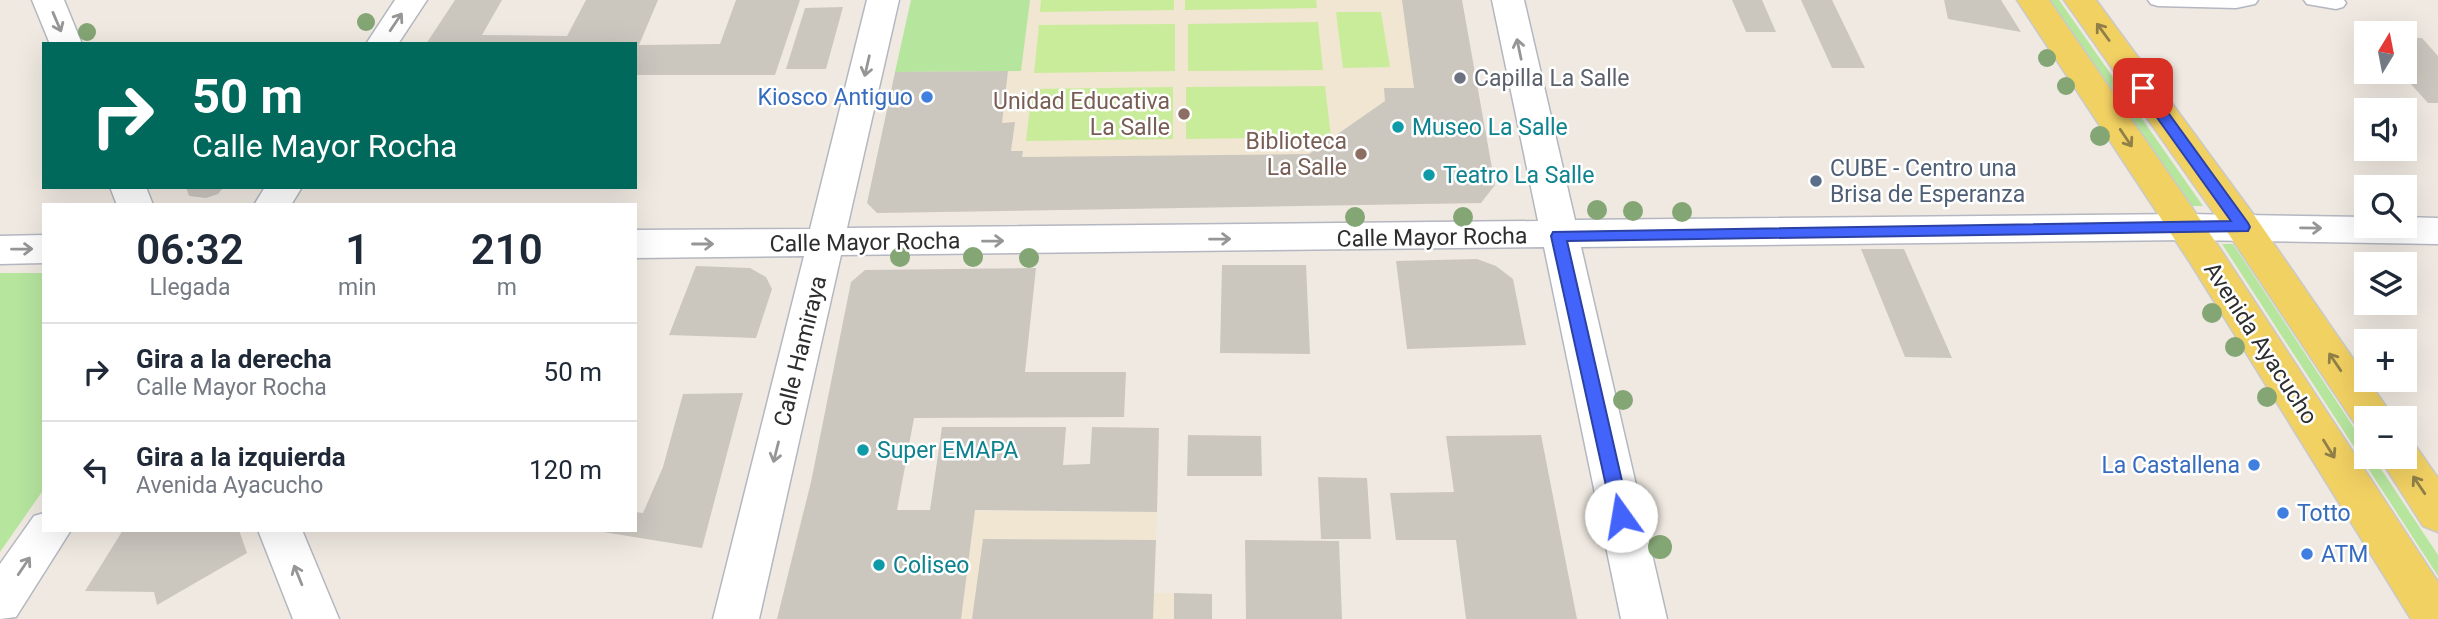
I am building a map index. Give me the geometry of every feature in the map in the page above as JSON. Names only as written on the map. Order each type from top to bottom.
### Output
[{"type":"main road","name":"Avenida Ayacucho","points":[[2034,0],[2186,227],[2436,619]]},
{"type":"main road","points":[[2080,0],[2243,227],[2366,406]]},
{"type":"main road","points":[[2408,469],[2438,513]]},
{"type":"street","points":[[48,0],[65,42]]},
{"type":"street","points":[[383,42],[411,0]]},
{"type":"street","name":"Calle Hamiraya","points":[[736,619],[883,0]]},
{"type":"street","points":[[1508,0],[1644,619]]},
{"type":"street","name":"Calle Mayor Rocha","points":[[637,244],[1558,236],[2186,227],[2438,231]]},
{"type":"street","points":[[0,250],[42,249]]},
{"type":"street","points":[[0,602],[48,532]]},
{"type":"street","points":[[281,532],[316,619]]},
{"type":"lane","points":[[2158,0],[2248,0]]},
{"type":"lane","points":[[2314,0],[2336,3]]},
{"type":"shaded area","name":"Unidad Educativa La Salle","points":[[911,0],[1462,0],[1495,185],[1481,203],[877,213]]},
{"type":"shaded area","points":[[803,510],[1157,512],[1154,593],[1212,594],[1212,619],[777,619]]},
{"type":"green space","points":[[911,0],[1030,0],[1021,71],[895,72]]},
{"type":"green space","points":[[1041,0],[1174,0],[1174,10],[1040,12]]},
{"type":"green space","points":[[1185,0],[1316,0],[1317,8],[1185,10]]},
{"type":"green space","points":[[2049,0],[2059,0],[2203,206],[2192,206]]},
{"type":"green space","points":[[1336,12],[1381,12],[1390,67],[1343,68]]},
{"type":"green space","points":[[1318,22],[1323,70],[1188,71],[1188,24]]},
{"type":"green space","points":[[1175,24],[1175,71],[1034,73],[1039,25]]},
{"type":"green space","points":[[1325,86],[1331,137],[1186,139],[1186,87]]},
{"type":"green space","points":[[1173,87],[1173,139],[1026,141],[1032,89]]},
{"type":"green space","points":[[2222,244],[2233,244],[2354,428],[2354,447]]},
{"type":"green space","points":[[0,273],[42,273],[42,492],[0,552]]},
{"type":"green space","points":[[2368,469],[2381,469],[2438,555],[2438,576]]},
{"type":"building","points":[[455,0],[502,0],[482,35],[567,36],[586,0],[658,0],[639,45],[720,44],[736,0],[800,0],[775,75],[637,75],[637,42],[427,42]]},
{"type":"building","points":[[1402,0],[1462,0],[1495,185],[1481,203],[877,213],[867,203],[895,72],[1008,71],[1002,123],[1015,122],[1011,151],[1023,151],[1022,157],[1309,154],[1385,101],[1384,88],[1414,88]]},
{"type":"building","points":[[1732,0],[1762,0],[1776,32],[1746,32]]},
{"type":"building","points":[[1801,0],[1832,0],[1865,68],[1832,68]]},
{"type":"building","points":[[1944,0],[2001,0],[2021,32],[1948,19]]},
{"type":"building","points":[[843,7],[826,69],[786,69],[805,8]]},
{"type":"building","points":[[2417,38],[2422,38],[2438,56],[2438,103],[2428,103],[2411,84],[2417,84]]},
{"type":"building","points":[[187,189],[222,189],[218,194],[206,198],[189,196]]},
{"type":"building","points":[[1861,249],[1904,249],[1952,358],[1905,357]]},
{"type":"building","points":[[1477,259],[1496,266],[1513,279],[1526,345],[1407,349],[1396,261]]},
{"type":"building","points":[[1222,265],[1306,265],[1310,354],[1220,353]]},
{"type":"building","points":[[696,266],[750,268],[766,277],[772,289],[756,338],[669,335]]},
{"type":"building","points":[[1036,268],[1025,372],[1126,372],[1124,417],[914,418],[897,510],[930,510],[942,427],[1066,427],[1063,465],[1090,464],[1092,427],[1159,428],[1157,512],[975,510],[961,619],[777,619],[811,482],[851,282],[865,270]]},
{"type":"building","points":[[743,393],[702,548],[603,532],[637,532],[637,512],[643,513],[663,467],[683,394]]},
{"type":"building","points":[[1188,435],[1261,436],[1262,476],[1187,476]]},
{"type":"building","points":[[1541,435],[1577,619],[1466,619],[1456,540],[1396,540],[1390,493],[1454,492],[1446,436]]},
{"type":"building","points":[[1318,477],[1367,478],[1371,539],[1321,539]]},
{"type":"building","points":[[122,532],[240,532],[247,553],[157,605],[154,592],[85,591]]},
{"type":"building","points":[[983,539],[1156,540],[1153,619],[972,619]]},
{"type":"building","points":[[1245,540],[1339,541],[1342,619],[1246,619]]},
{"type":"building","points":[[1174,593],[1212,594],[1212,619],[1174,619]]},
{"type":"place","name":"Capilla La Salle","points":[[1460,78]]},
{"type":"place","name":"Kiosco Antiguo","points":[[927,97]]},
{"type":"place","name":"Unidad Educativa La Salle","points":[[1184,114]]},
{"type":"place","name":"Museo La Salle","points":[[1398,127]]},
{"type":"place","name":"Biblioteca La Salle","points":[[1361,154]]},
{"type":"place","name":"Teatro La Salle","points":[[1429,175]]},
{"type":"place","name":"CUBE - Centro una Brisa de Esperanza","points":[[1816,181]]},
{"type":"place","name":"Super EMAPA","points":[[863,450]]},
{"type":"place","name":"La Castallena","points":[[2254,465]]},
{"type":"place","name":"Totto","points":[[2283,513]]},
{"type":"place","name":"ATM","points":[[2307,554]]},
{"type":"place","name":"Coliseo","points":[[879,565]]},
{"type":"route","points":[[1621,516],[1558,236],[2243,227],[2143,88]]}]
